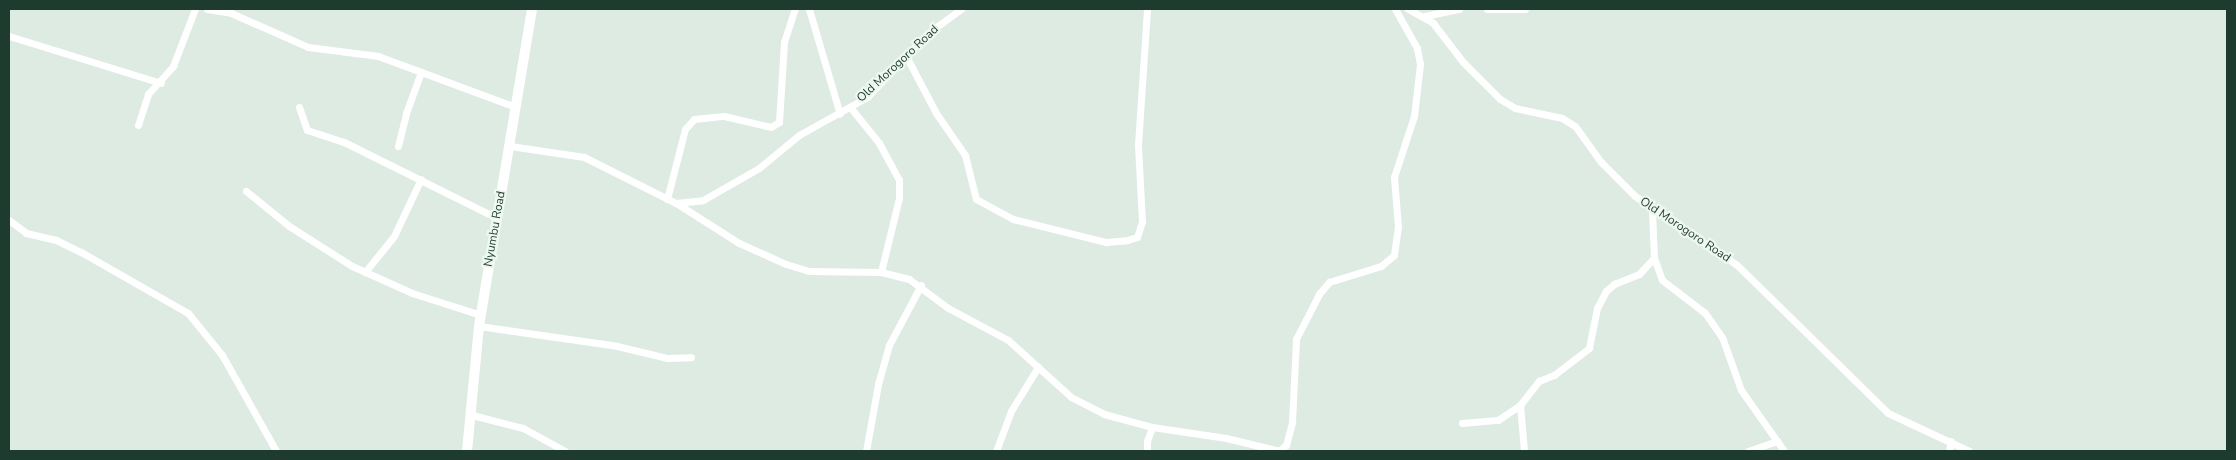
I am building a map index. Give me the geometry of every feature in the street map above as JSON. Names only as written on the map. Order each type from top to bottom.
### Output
[{"type":"street","points":[[138,125],[148,94],[161,82],[173,66],[195,9]]},
{"type":"street","points":[[207,9],[231,13],[308,47],[378,56],[516,107]]},
{"type":"street","name":"Nyumbu Road","points":[[467,451],[480,321],[532,9]]},
{"type":"street","points":[[667,199],[684,128],[694,119],[724,116],[771,127],[779,122],[784,42],[795,9]]},
{"type":"street","points":[[809,9],[840,114]]},
{"type":"street","name":"Old Morogoro Road","points":[[676,203],[703,200],[720,192],[758,168],[784,144],[840,114],[867,96],[928,33],[961,9]]},
{"type":"street","points":[[906,56],[936,113],[965,155],[976,199],[1013,219],[1106,242],[1127,240],[1136,237],[1142,222],[1138,146],[1146,9]]},
{"type":"street","points":[[510,146],[584,157],[676,203],[732,239],[786,264],[809,271],[881,272],[921,285],[948,308],[1008,340],[1071,398],[1104,414],[1152,427],[1226,438],[1279,451],[1286,445],[1292,422],[1296,339],[1319,294],[1329,282],[1381,266],[1394,255],[1398,227],[1394,177],[1414,116],[1420,64],[1416,48],[1395,9]]},
{"type":"street","name":"Old Morogoro Road","points":[[1408,9],[1424,16],[1500,99],[1515,108],[1562,118],[1575,126],[1601,162],[1652,210],[1713,246],[1737,265],[1888,413],[1969,451]]},
{"type":"street","points":[[1424,16],[1459,9]]},
{"type":"street","points":[[1487,9],[1525,9]]},
{"type":"street","points":[[9,36],[161,82]]},
{"type":"street","points":[[398,146],[406,113],[421,72]]},
{"type":"street","points":[[299,107],[307,130],[344,142],[421,179],[441,192],[497,218]]},
{"type":"street","points":[[850,107],[879,143],[899,180],[899,198],[881,272]]},
{"type":"street","points":[[365,272],[394,236],[421,179]]},
{"type":"street","points":[[246,191],[289,226],[365,272],[480,321],[616,346],[667,358],[691,357]]},
{"type":"street","points":[[1652,210],[1654,258],[1662,280],[1705,313],[1722,337],[1741,390],[1784,451]]},
{"type":"street","points":[[9,220],[26,233],[56,240],[81,252],[188,313],[222,355],[276,451]]},
{"type":"street","points":[[1462,424],[1498,420],[1520,405],[1539,381],[1554,375],[1589,348],[1597,308],[1606,292],[1614,284],[1639,274],[1654,258]]},
{"type":"street","points":[[866,451],[878,384],[889,345],[921,285]]},
{"type":"street","points":[[996,451],[1011,411],[1038,367]]},
{"type":"street","points":[[1520,405],[1524,451]]},
{"type":"street","points":[[472,414],[523,428],[565,451]]},
{"type":"street","points":[[1147,451],[1147,441],[1152,427]]},
{"type":"street","points":[[1748,451],[1777,441]]},
{"type":"street","points":[[1949,451],[1951,441]]}]
